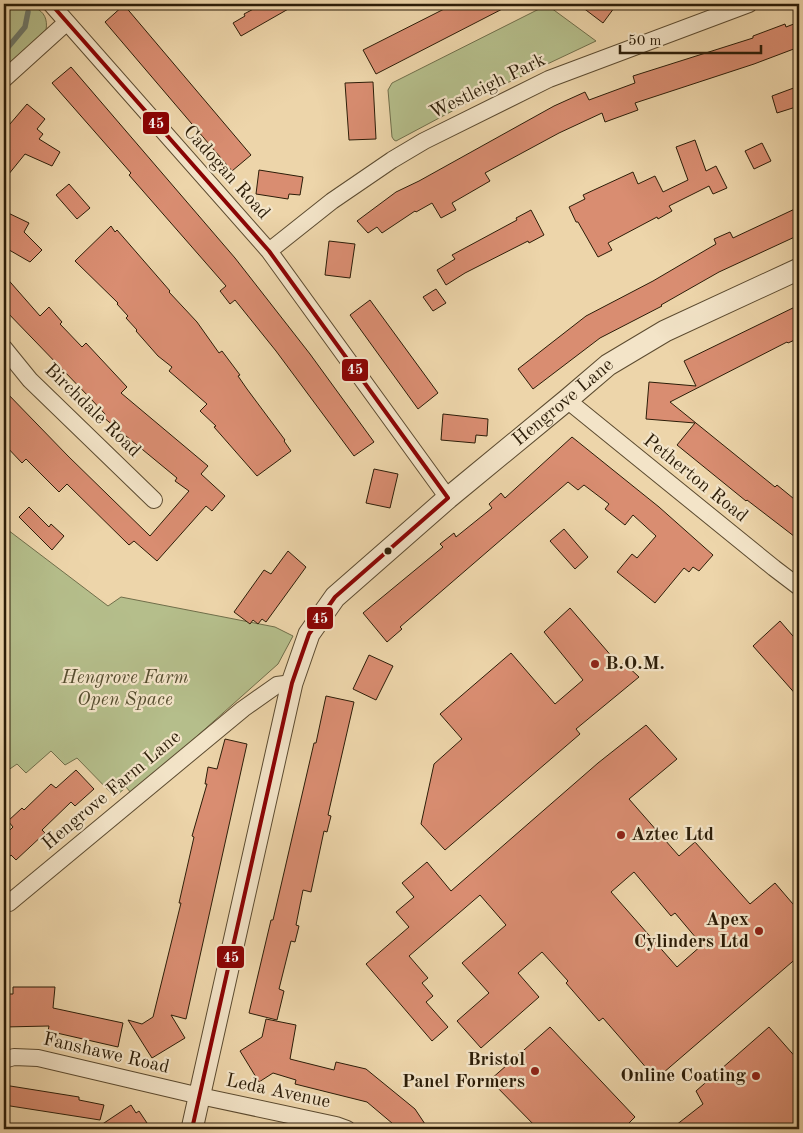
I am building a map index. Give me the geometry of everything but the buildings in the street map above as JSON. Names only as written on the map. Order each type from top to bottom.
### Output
[{"type":"street","name":"Cadogan Road","points":[[51,4],[269,251],[448,498]]},
{"type":"street","name":"Westleigh Park","points":[[269,251],[332,201],[392,160],[424,141],[549,79],[749,4]]},
{"type":"street","points":[[4,79],[67,22]]},
{"type":"street","name":"Hengrove Lane","points":[[192,1129],[292,683],[309,634],[335,597],[354,578],[448,498],[608,365],[665,331],[799,269]]},
{"type":"street","name":"Birchdale Road","points":[[4,348],[30,380],[154,500]]},
{"type":"street","name":"Petherton Road","points":[[567,400],[799,587]]},
{"type":"street","name":"Hengrove Farm Lane","points":[[9,903],[242,709],[277,684],[292,683]]},
{"type":"street","name":"Fanshawe Road","points":[[4,1060],[14,1057],[38,1058],[200,1096]]},
{"type":"street","name":"Leda Avenue","points":[[200,1096],[347,1129]]},
{"type":"green space","points":[[10,4],[36,8],[45,16],[46,30],[4,68],[4,6]]},
{"type":"green space","points":[[547,5],[596,41],[488,92],[396,141],[394,140],[392,137],[388,90],[392,83]]},
{"type":"green space","name":"Hengrove Farm Open Space","points":[[4,527],[108,606],[121,597],[275,627],[293,636],[278,664],[132,794],[126,787],[115,797],[77,758],[65,765],[51,751],[26,773],[17,764],[4,773]]},
{"type":"waterway","points":[[4,52],[25,27],[28,12]]},
{"type":"transit line","name":"45","points":[[51,4],[269,251],[448,498]]},
{"type":"transit line","name":"45","points":[[192,1129],[292,683],[309,634],[335,597],[448,498]]},
{"type":"place","name":"B.O.M.","points":[[595,664]]},
{"type":"place","name":"Aztec Ltd","points":[[621,835]]},
{"type":"place","name":"Apex Cylinders Ltd","points":[[759,931]]},
{"type":"place","name":"Bristol Panel Formers","points":[[535,1071]]},
{"type":"place","name":"Online Coating","points":[[756,1076]]}]
